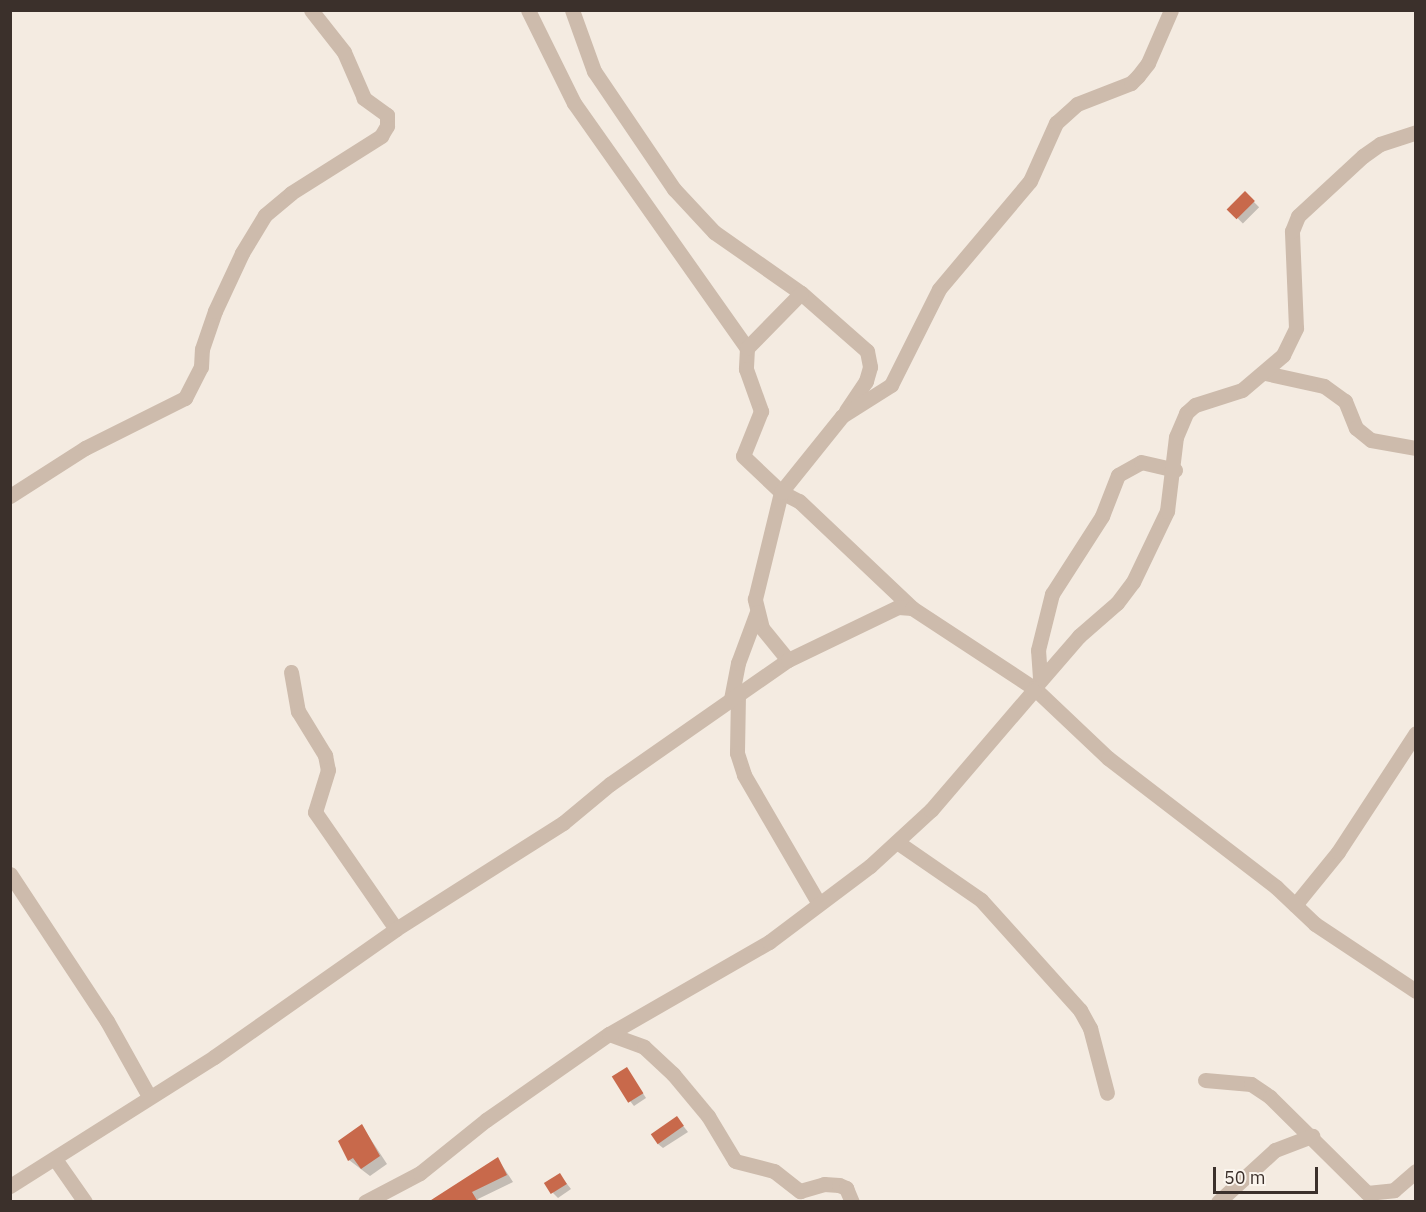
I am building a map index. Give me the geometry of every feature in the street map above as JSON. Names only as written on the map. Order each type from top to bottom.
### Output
[{"type":"street","points":[[10,496],[85,448],[185,398],[201,367],[205,340],[219,302],[265,215],[291,193],[381,136],[387,126],[387,114],[364,98],[344,52],[311,10]]},
{"type":"street","points":[[528,10],[574,103],[747,348],[746,369],[760,411],[742,454],[781,492],[799,501],[912,608],[1036,686],[1108,758],[1295,905],[1315,924],[1416,991]]},
{"type":"street","points":[[572,10],[594,71],[674,189],[714,232],[801,293],[867,351],[870,367],[866,381],[843,416],[781,492],[755,599],[762,628],[788,660]]},
{"type":"street","points":[[843,416],[891,385],[939,289],[1030,181],[1056,123],[1077,104],[1131,83],[1148,63],[1171,10]]},
{"type":"street","points":[[365,1202],[420,1173],[486,1120],[609,1034],[769,942],[897,842],[931,810],[1079,636],[1106,616],[1133,582],[1167,511],[1175,470],[1176,437],[1188,409],[1242,390],[1265,373],[1282,355],[1296,328],[1292,231],[1298,216],[1372,150],[1416,132]]},
{"type":"street","points":[[747,348],[801,293]]},
{"type":"street","points":[[1265,373],[1324,386],[1345,400],[1356,428],[1371,440],[1416,448]]},
{"type":"street","points":[[1036,686],[1038,650],[1052,594],[1101,516],[1118,475],[1141,462],[1175,470]]},
{"type":"street","points":[[10,1186],[55,1159],[148,1096],[213,1057],[396,928],[562,823],[610,784],[788,660],[898,607],[912,608]]},
{"type":"street","points":[[757,612],[738,663],[734,697],[737,753],[744,775],[819,904]]},
{"type":"street","points":[[291,672],[298,711],[325,755],[328,770],[327,783],[314,805],[315,812],[396,928]]},
{"type":"street","points":[[1295,905],[1338,852],[1414,739]]},
{"type":"street","points":[[897,842],[981,900],[1080,1010],[1090,1028],[1107,1093]]},
{"type":"street","points":[[10,874],[107,1021],[148,1096]]},
{"type":"street","points":[[609,1034],[644,1047],[674,1074],[714,1124],[735,1161],[774,1171],[800,1191],[824,1184],[839,1185],[846,1188],[852,1202]]},
{"type":"street","points":[[1205,1080],[1251,1084],[1312,1136],[1367,1193],[1394,1190],[1416,1171]]},
{"type":"street","points":[[1218,1202],[1275,1150],[1312,1136]]},
{"type":"street","points":[[55,1159],[85,1202]]},
{"type":"street","points":[[1394,1190],[1405,1202]]},
{"type":"building","points":[[1245,191],[1255,201],[1237,219],[1227,209]]},
{"type":"building","points":[[627,1067],[643,1093],[628,1103],[612,1077]]},
{"type":"building","points":[[677,1116],[684,1126],[658,1144],[651,1134]]},
{"type":"building","points":[[362,1124],[380,1156],[361,1169],[353,1158],[348,1161],[338,1141]]},
{"type":"building","points":[[498,1157],[507,1175],[472,1192],[478,1202],[428,1202]]},
{"type":"building","points":[[560,1173],[567,1184],[551,1194],[544,1183]]}]
